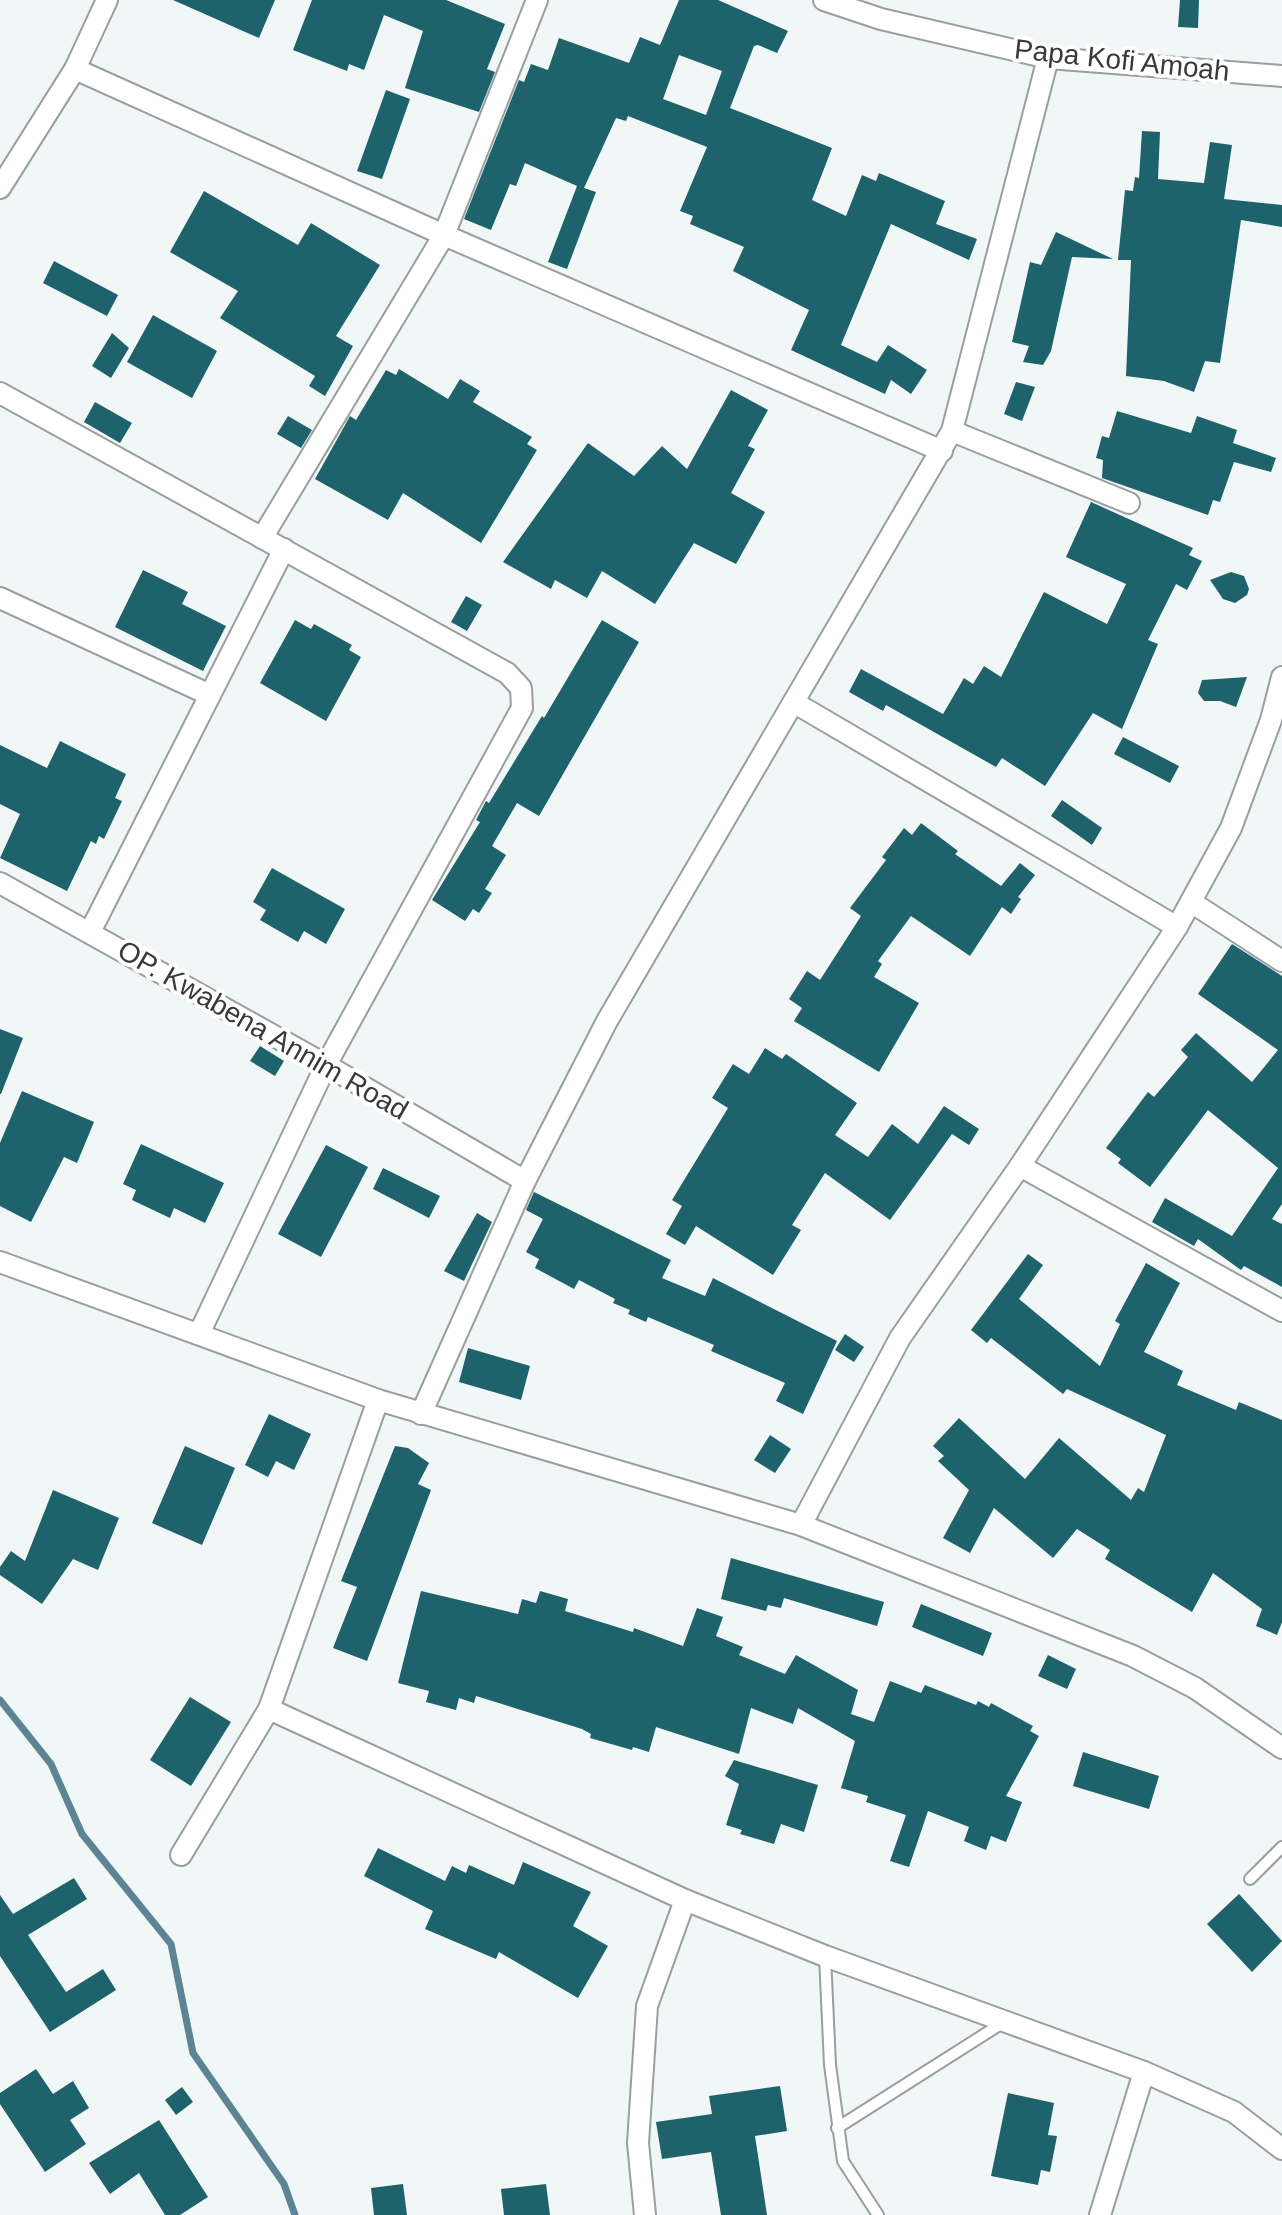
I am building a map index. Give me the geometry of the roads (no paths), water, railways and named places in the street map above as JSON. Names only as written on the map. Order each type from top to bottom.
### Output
[{"type":"street","points":[[0,188],[75,69],[107,0]]},
{"type":"street","points":[[262,538],[444,235],[537,0]]},
{"type":"street","name":"Papa Kofi Amoah","points":[[824,0],[881,19],[1048,58],[1282,76]]},
{"type":"street","points":[[421,1414],[525,1181],[607,1021],[952,431],[1048,58]]},
{"type":"street","points":[[75,69],[444,235],[942,451]]},
{"type":"street","points":[[0,393],[507,673],[521,688],[522,708],[326,1065],[199,1334]]},
{"type":"street","points":[[952,431],[1129,503]]},
{"type":"street","points":[[90,932],[284,549]]},
{"type":"street","points":[[0,598],[210,695]]},
{"type":"street","points":[[801,1525],[900,1338],[1020,1166],[1177,927],[1231,828],[1271,720],[1282,677]]},
{"type":"street","points":[[795,703],[1177,927]]},
{"type":"street","name":"OP. Kwabena Annim Road","points":[[0,883],[326,1065],[525,1181]]},
{"type":"street","points":[[1191,902],[1282,961]]},
{"type":"street","points":[[1020,1166],[1282,1311]]},
{"type":"street","points":[[0,1262],[108,1304],[378,1400],[801,1525],[1133,1656],[1195,1688],[1282,1748]]},
{"type":"street","points":[[181,1855],[269,1709],[378,1400]]},
{"type":"street","points":[[269,1709],[685,1900],[825,1956],[1144,2072],[1234,2112],[1282,2149]]},
{"type":"street","points":[[645,2215],[638,2143],[647,2006],[685,1900]]},
{"type":"street","points":[[1100,2215],[1144,2072]]},
{"type":"lane","points":[[1250,1879],[1282,1847]]},
{"type":"lane","points":[[825,1956],[837,2128],[843,2161],[878,2215]]},
{"type":"lane","points":[[837,2128],[1004,2022]]},
{"type":"waterway","points":[[0,1700],[51,1764],[82,1834],[171,1944],[193,2053],[284,2184],[295,2215]]}]
